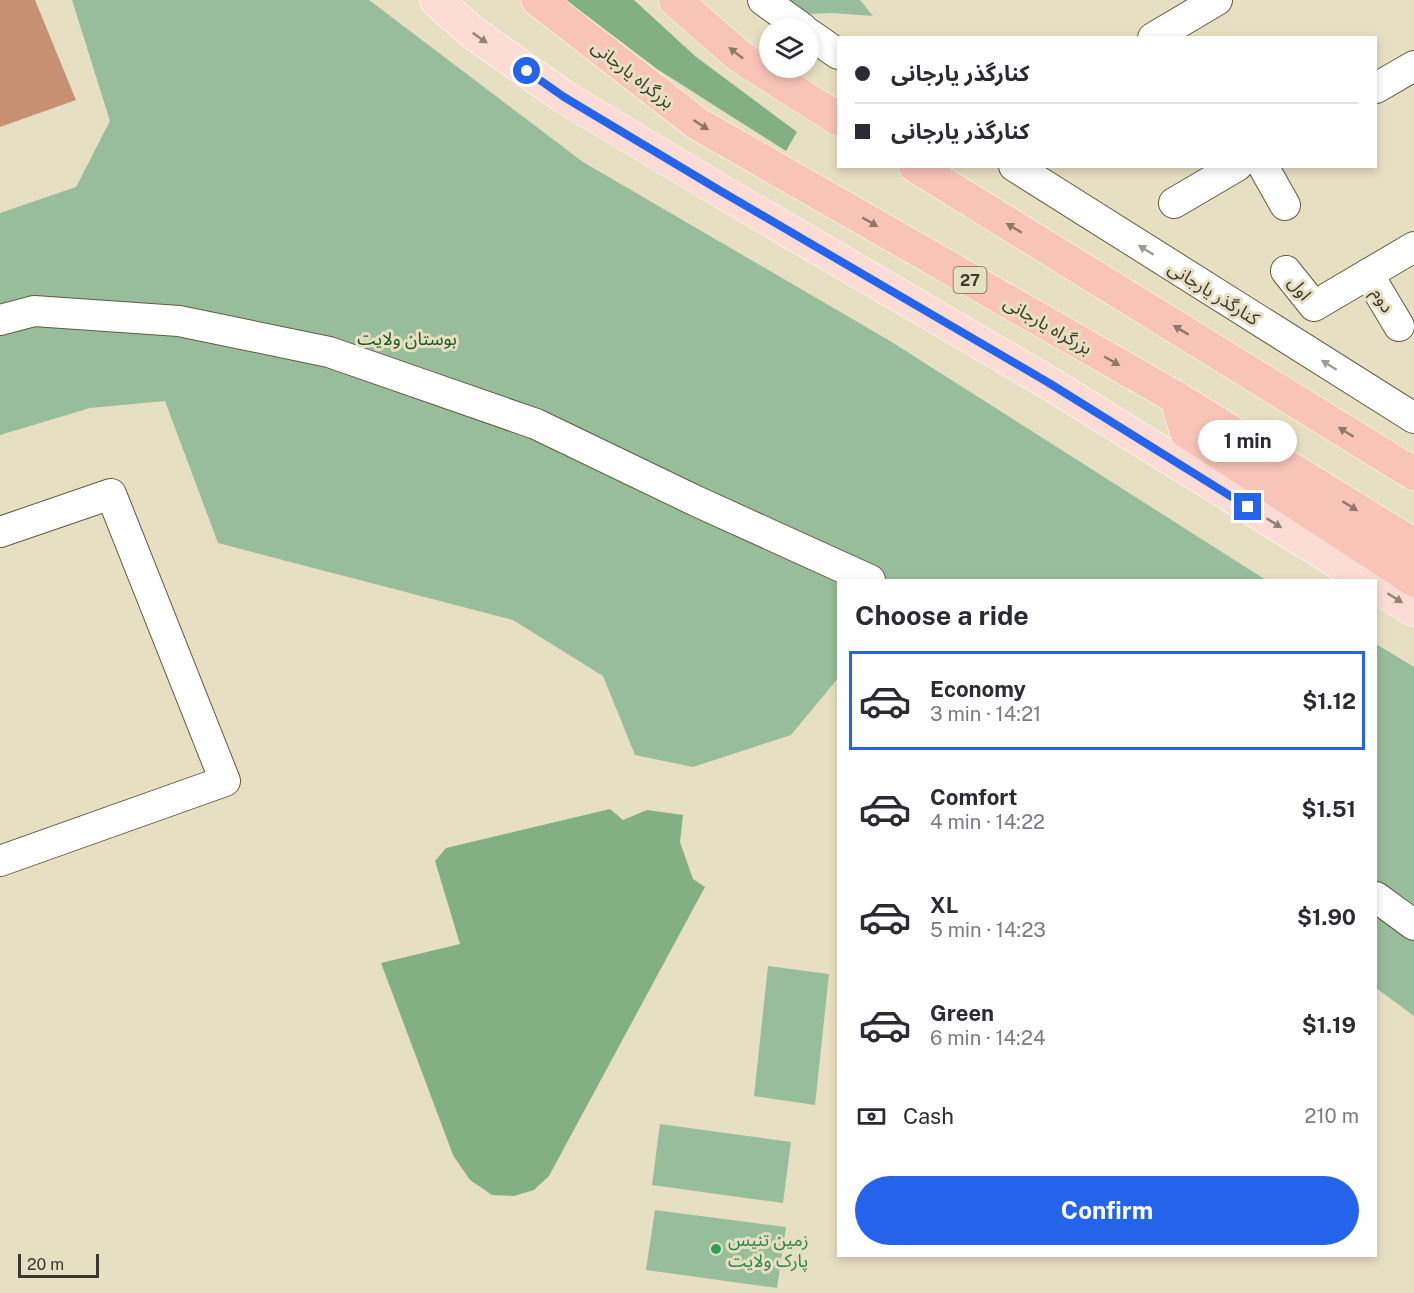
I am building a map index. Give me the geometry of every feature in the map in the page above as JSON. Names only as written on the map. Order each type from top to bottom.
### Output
[{"type":"highway","name":"بزرگراه یارجانی","points":[[538,0],[698,124],[1175,397],[1414,545]]},
{"type":"highway","points":[[675,0],[739,56],[837,118]]},
{"type":"highway","points":[[918,168],[1414,474]]},
{"type":"highway","points":[[1175,397],[1186,431],[1414,580]]},
{"type":"main road","points":[[436,0],[472,32],[564,97],[1049,383],[1365,579]]},
{"type":"main road","points":[[1377,587],[1414,610]]},
{"type":"street","points":[[763,0],[788,18]]},
{"type":"street","points":[[1156,36],[1217,0]]},
{"type":"street","points":[[819,41],[837,53]]},
{"type":"street","points":[[1377,87],[1414,66]]},
{"type":"street","name":"کنارگذر یارجانی","points":[[1017,168],[1414,418]]},
{"type":"street","points":[[1174,203],[1234,168]]},
{"type":"street","points":[[1264,168],[1285,205]]},
{"type":"street","points":[[1368,274],[1414,247]]},
{"type":"street","name":"اول","points":[[1286,271],[1314,306],[1368,274]]},
{"type":"street","name":"دوم","points":[[1368,274],[1399,326]]},
{"type":"street","points":[[0,320],[34,310],[179,321],[329,352],[536,424],[696,501],[868,579]]},
{"type":"street","points":[[0,532],[111,494],[225,781],[0,861]]},
{"type":"street","points":[[1377,898],[1414,925]]},
{"type":"green space","name":"بوستان ولایت","points":[[72,0],[369,0],[583,162],[890,341],[1264,579],[837,579],[837,679],[791,735],[693,767],[635,755],[603,676],[513,620],[218,543],[165,401],[90,408],[0,435],[0,213],[76,187],[110,121]]},
{"type":"green space","points":[[566,0],[634,0],[695,56],[797,132],[786,151],[657,69]]},
{"type":"green space","points":[[790,0],[860,0],[873,16],[808,14]]},
{"type":"green space","points":[[1377,645],[1414,667],[1414,1016],[1377,989]]},
{"type":"green space","points":[[610,809],[623,820],[647,810],[683,815],[680,842],[693,879],[705,887],[549,1176],[534,1190],[514,1196],[492,1195],[470,1180],[453,1155],[381,963],[460,944],[435,861],[446,848]]},
{"type":"green space","points":[[768,966],[829,974],[815,1105],[754,1096]]},
{"type":"green space","points":[[660,1124],[791,1142],[783,1203],[652,1185]]},
{"type":"green space","name":"زمین تنیس پارک ولایت","points":[[655,1210],[786,1227],[777,1288],[646,1270]]},
{"type":"building","points":[[0,0],[35,0],[76,100],[0,127]]},
{"type":"place","name":"زمین تنیس پارک ولایت","points":[[716,1249]]},
{"type":"route","points":[[527,71],[564,97],[724,193],[1049,383],[1248,507]]}]
